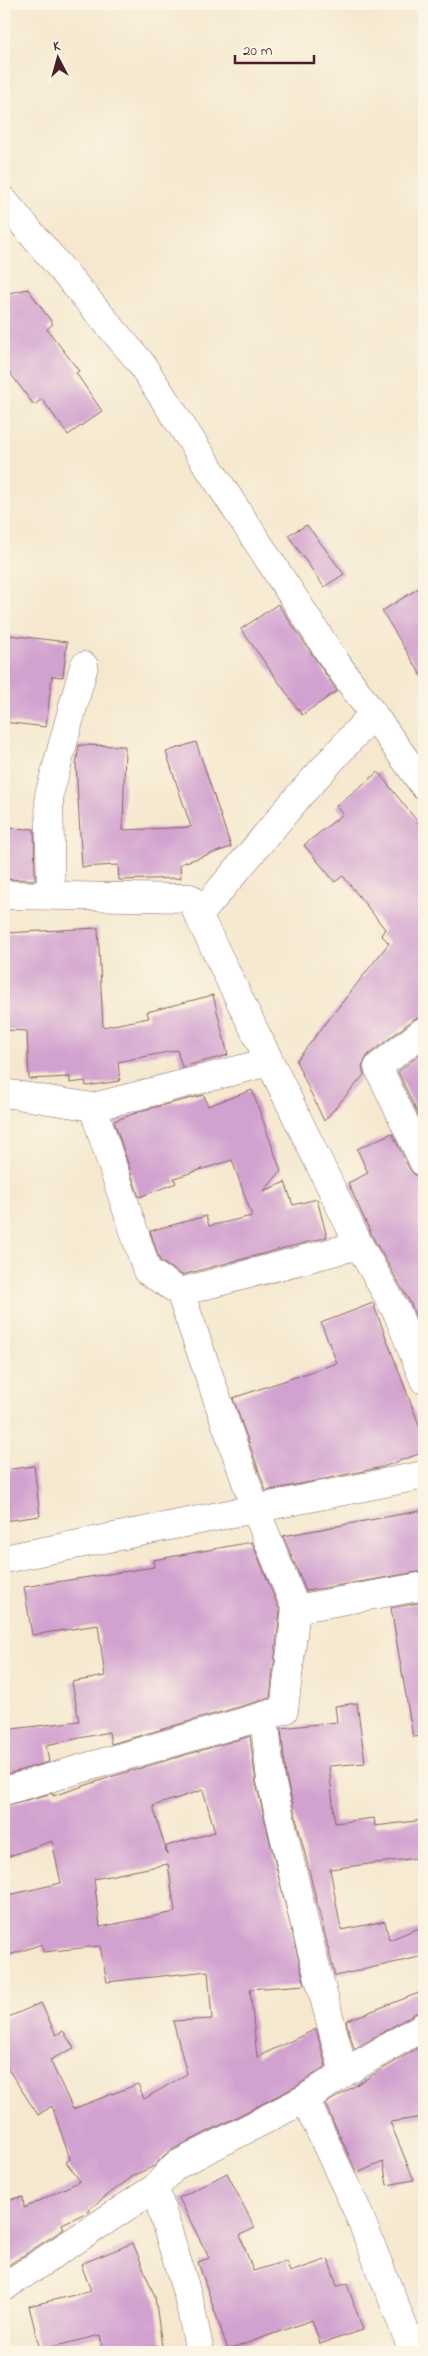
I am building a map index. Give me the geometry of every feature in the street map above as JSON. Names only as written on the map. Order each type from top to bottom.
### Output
[{"type":"street","points":[[4,201],[140,362],[335,661],[424,786]]},
{"type":"street","points":[[51,895],[49,794],[84,666]]},
{"type":"street","points":[[199,915],[298,797],[373,714]]},
{"type":"street","points":[[4,895],[190,898],[359,1245],[397,1312],[421,1363]]},
{"type":"street","points":[[424,1031],[378,1067],[424,1163]]},
{"type":"street","points":[[4,1093],[93,1106],[270,1062]]},
{"type":"street","points":[[4,1791],[284,1710],[296,1610],[255,1508],[180,1292],[148,1270],[93,1106]]},
{"type":"street","points":[[180,1292],[359,1245]]},
{"type":"street","points":[[4,1559],[424,1475]]},
{"type":"street","points":[[296,1610],[424,1586]]},
{"type":"street","points":[[264,1716],[271,1780],[306,1928],[344,2073]]},
{"type":"street","points":[[4,2287],[155,2188],[176,2166],[305,2099],[344,2073],[424,2026]]},
{"type":"street","points":[[305,2099],[357,2210],[414,2344]]},
{"type":"street","points":[[155,2188],[189,2300],[200,2352]]},
{"type":"building","points":[[28,289],[53,324],[47,329],[79,371],[76,373],[102,411],[68,435],[42,399],[34,405],[4,365],[4,294]]},
{"type":"building","points":[[307,525],[344,574],[324,587],[288,535]]},
{"type":"building","points":[[424,585],[424,680],[382,611]]},
{"type":"building","points":[[278,604],[337,691],[302,715],[241,629]]},
{"type":"building","points":[[8,635],[67,642],[63,677],[52,676],[46,727],[4,722],[4,669]]},
{"type":"building","points":[[196,742],[231,847],[180,864],[181,878],[119,880],[118,865],[82,867],[76,765],[79,745],[125,746],[123,830],[191,827],[166,752]]},
{"type":"building","points":[[378,772],[424,830],[424,1016],[414,1019],[368,1055],[362,1067],[364,1075],[324,1121],[296,1061],[389,943],[381,935],[385,929],[343,876],[335,882],[304,845],[343,814],[336,806]]},
{"type":"building","points":[[4,828],[34,829],[35,880],[4,879]]},
{"type":"building","points":[[98,928],[103,1027],[149,1018],[147,1012],[213,995],[228,1055],[182,1067],[177,1050],[118,1062],[120,1081],[86,1086],[85,1081],[70,1083],[70,1077],[29,1079],[27,1031],[4,1030],[4,933]]},
{"type":"building","points":[[424,1051],[424,1127],[398,1072]]},
{"type":"building","points":[[252,1090],[281,1171],[264,1191],[285,1182],[293,1205],[317,1199],[327,1237],[182,1275],[160,1261],[150,1231],[206,1216],[209,1226],[252,1216],[232,1160],[174,1178],[176,1183],[139,1197],[114,1121],[144,1110],[204,1095],[208,1106]]},
{"type":"building","points":[[392,1133],[410,1170],[416,1176],[424,1178],[424,1338],[411,1304],[373,1238],[348,1183],[368,1173],[357,1149]]},
{"type":"building","points":[[373,1303],[424,1438],[424,1452],[383,1467],[266,1491],[233,1398],[337,1363],[321,1323]]},
{"type":"building","points":[[34,1466],[40,1516],[4,1521],[4,1470]]},
{"type":"building","points":[[424,1510],[424,1571],[306,1591],[283,1536]]},
{"type":"building","points":[[252,1542],[280,1611],[270,1698],[111,1744],[109,1732],[46,1745],[49,1762],[4,1775],[4,1730],[79,1721],[72,1682],[105,1676],[98,1625],[32,1635],[24,1587],[154,1567],[153,1560]]},
{"type":"building","points":[[424,1602],[424,1736],[413,1737],[391,1608]]},
{"type":"building","points":[[357,1703],[365,1763],[329,1766],[335,1823],[374,1818],[375,1826],[424,1820],[424,1857],[330,1869],[341,1930],[385,1921],[389,1940],[424,1926],[424,1956],[335,1976],[286,1777],[281,1728],[337,1722],[335,1706]]},
{"type":"building","points":[[250,1736],[256,1783],[305,1985],[250,1989],[257,2057],[316,2029],[326,2066],[297,2086],[168,2152],[154,2166],[133,2176],[89,2209],[90,2211],[62,2224],[64,2229],[4,2268],[4,2200],[23,2197],[24,2208],[80,2181],[66,2162],[70,2159],[52,2106],[38,2115],[4,2063],[4,2019],[41,2003],[56,2035],[63,2031],[74,2048],[50,2060],[73,2109],[138,2084],[144,2099],[187,2074],[173,2021],[212,2019],[208,1971],[107,1982],[100,1946],[43,1952],[42,1944],[4,1957],[4,1896],[61,1883],[52,1841],[4,1858],[4,1806],[53,1793],[53,1796]],"holes":[[[203,1790],[215,1832],[166,1846],[167,1854],[153,1806]],[[168,1864],[175,1912],[100,1927],[94,1879]]]},
{"type":"building","points":[[424,1991],[424,2010],[354,2049],[346,2021]]},
{"type":"building","points":[[424,2044],[424,2117],[390,2122],[414,2180],[387,2185],[383,2162],[357,2173],[325,2104]]},
{"type":"building","points":[[227,2173],[255,2228],[240,2235],[253,2271],[286,2261],[290,2272],[328,2259],[337,2286],[347,2284],[363,2330],[320,2344],[312,2320],[228,2350],[198,2262],[209,2258],[179,2198]]},
{"type":"building","points":[[133,2243],[155,2297],[162,2346],[103,2352],[100,2335],[40,2350],[29,2306],[91,2291],[81,2264]]}]
